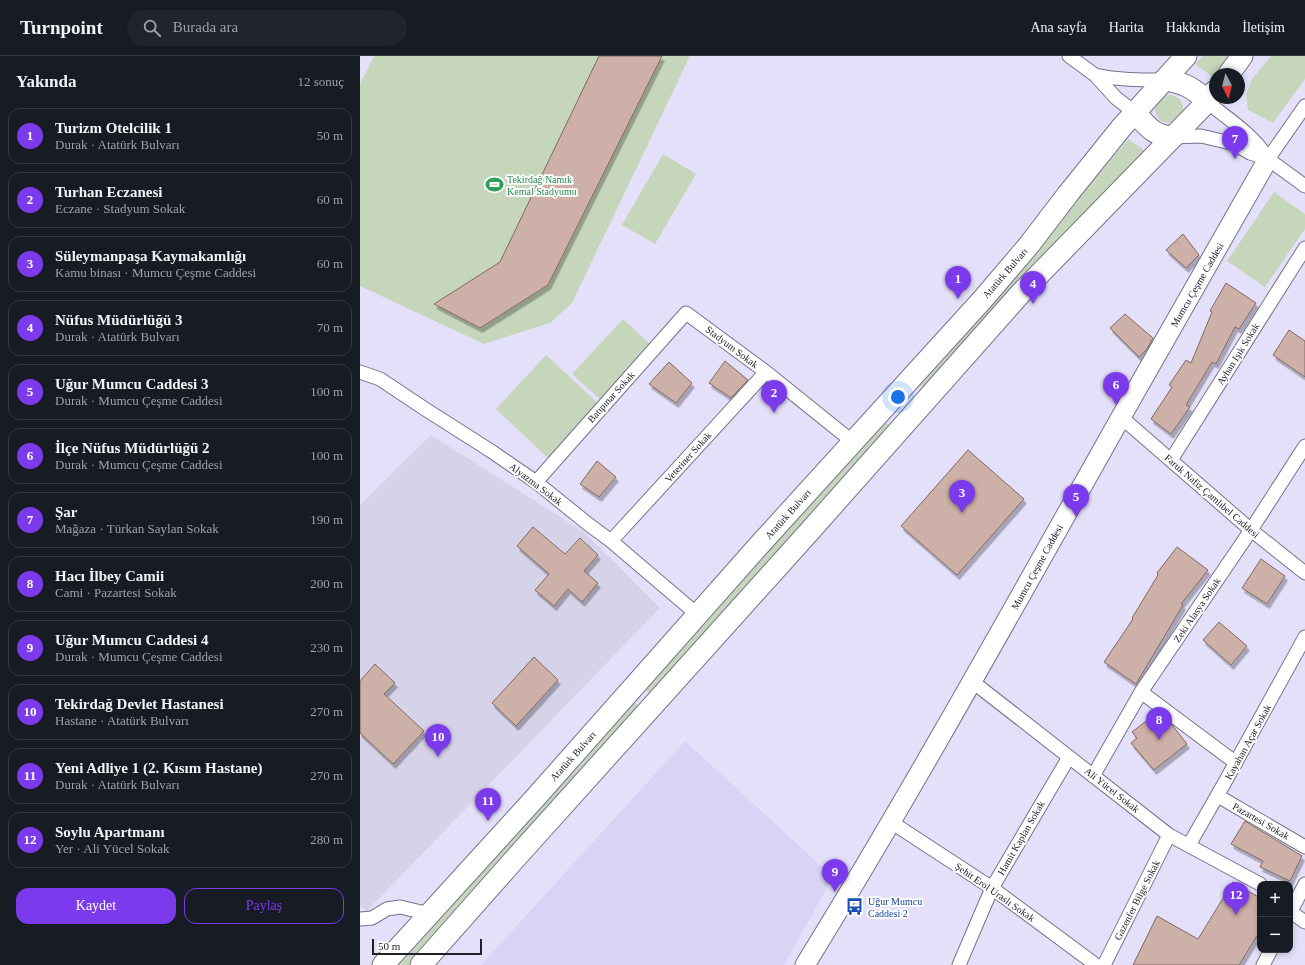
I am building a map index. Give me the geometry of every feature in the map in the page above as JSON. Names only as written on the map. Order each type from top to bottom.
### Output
[{"type":"main road","name":"Atatürk Bulvarı","points":[[383,965],[970,313],[1030,245],[1068,194],[1134,112],[1186,56]]},
{"type":"main road","points":[[1233,68],[1242,56]]},
{"type":"main road","points":[[1164,80],[1187,85],[1209,95]]},
{"type":"main road","points":[[421,965],[518,855],[799,544],[1021,293],[1209,98]]},
{"type":"main road","points":[[1134,112],[1155,133],[1162,136],[1172,137]]},
{"type":"street","points":[[1069,56],[1095,74],[1116,98],[1134,112]]},
{"type":"street","points":[[1095,74],[1111,78],[1130,80],[1164,80]]},
{"type":"street","points":[[1219,104],[1262,149],[1268,159]]},
{"type":"street","name":"Mumcu Çeşme Caddesi","points":[[805,965],[973,682],[1121,417],[1268,159],[1305,106]]},
{"type":"street","points":[[1172,137],[1201,136],[1235,144],[1250,153],[1268,159],[1305,186]]},
{"type":"street","name":"Ayhan Işık Sokak","points":[[1171,460],[1305,248]]},
{"type":"street","name":"Stadyum Sokak","points":[[686,313],[766,372],[853,442]]},
{"type":"street","name":"Batıpınar Sokak","points":[[536,482],[686,313]]},
{"type":"street","name":"Alyazma Sokak","points":[[360,372],[380,379],[536,482],[588,524],[612,541],[698,615]]},
{"type":"street","name":"Veteriner Sokak","points":[[612,541],[766,372]]},
{"type":"street","name":"Faruk Nafiz Çamlıbel Caddesi","points":[[1121,417],[1251,530],[1305,573]]},
{"type":"street","name":"Zeki Alasya Sokak","points":[[1093,776],[1141,692],[1251,530],[1305,446]]},
{"type":"street","name":"Kayahan Açar Sokak","points":[[1189,845],[1218,796],[1305,637]]},
{"type":"street","name":"Ali Yücel Sokak","points":[[973,682],[1169,835],[1257,882]]},
{"type":"street","points":[[1141,692],[1236,763]]},
{"type":"street","name":"Hamit Kaplan Sokak","points":[[959,965],[992,888],[1069,757]]},
{"type":"street","name":"Pazartesi Sokak","points":[[1218,796],[1305,847]]},
{"type":"street","name":"Şehit Erol Uraslı Sokak","points":[[891,822],[992,888],[1096,965]]},
{"type":"street","name":"Gazenfer Bilge Sokak","points":[[1104,965],[1169,835]]},
{"type":"street","points":[[1293,904],[1305,884]]},
{"type":"street","points":[[360,919],[372,918],[388,909],[400,907],[430,914]]},
{"type":"street","points":[[1293,909],[1305,922]]},
{"type":"street","points":[[1263,965],[1269,953]]},
{"type":"shaded area","points":[[431,435],[584,532],[660,608],[367,911],[360,906],[360,505]]},
{"type":"shaded area","points":[[685,741],[833,877],[784,965],[481,965]]},
{"type":"green space","name":"Tekirdağ Namık Kemal Stadyumu","points":[[374,56],[690,56],[572,303],[550,323],[484,344],[360,286],[360,84]]},
{"type":"green space","points":[[1203,56],[1234,56],[1225,68],[1209,68],[1209,74],[1195,64]]},
{"type":"green space","points":[[1271,56],[1305,56],[1305,79],[1273,123],[1248,110],[1246,95],[1252,79]]},
{"type":"green space","points":[[1169,95],[1179,99],[1183,109],[1179,119],[1169,123],[1159,119],[1155,109],[1159,99]]},
{"type":"green space","points":[[1128,139],[1148,153],[925,389],[918,383],[1030,257]]},
{"type":"green space","points":[[663,154],[696,174],[655,244],[622,225]]},
{"type":"green space","points":[[1274,192],[1305,214],[1305,229],[1265,287],[1227,261]]},
{"type":"green space","points":[[623,319],[653,347],[602,401],[572,374]]},
{"type":"green space","points":[[546,355],[601,406],[550,460],[496,409]]},
{"type":"green space","points":[[884,421],[891,427],[650,694],[643,687]]},
{"type":"green space","points":[[634,703],[640,707],[409,965],[399,965]]},
{"type":"building","points":[[599,56],[662,56],[548,285],[480,328],[434,304],[500,262]]},
{"type":"building","points":[[1183,234],[1199,255],[1186,268],[1166,250]]},
{"type":"building","points":[[1226,283],[1256,303],[1239,329],[1235,327],[1216,364],[1212,362],[1186,405],[1190,407],[1171,434],[1151,419],[1172,387],[1169,385],[1186,360],[1191,363],[1212,312],[1210,311]]},
{"type":"building","points":[[1125,314],[1153,338],[1147,349],[1139,357],[1110,328]]},
{"type":"building","points":[[1289,330],[1305,341],[1305,377],[1273,355]]},
{"type":"building","points":[[725,361],[748,380],[731,398],[709,383]]},
{"type":"building","points":[[669,362],[692,383],[676,403],[649,384]]},
{"type":"building","points":[[968,450],[1024,499],[957,575],[901,526]]},
{"type":"building","points":[[597,461],[616,477],[599,497],[580,484]]},
{"type":"building","points":[[533,527],[565,554],[580,538],[598,555],[584,571],[598,583],[582,602],[568,589],[554,606],[535,590],[549,574],[517,546]]},
{"type":"building","points":[[1177,547],[1208,570],[1181,604],[1183,605],[1136,684],[1104,662],[1133,619],[1132,618],[1158,575],[1157,573]]},
{"type":"building","points":[[1261,559],[1285,576],[1267,604],[1242,588]]},
{"type":"building","points":[[1219,622],[1247,646],[1231,665],[1203,640]]},
{"type":"building","points":[[534,657],[558,680],[516,726],[492,703]]},
{"type":"building","points":[[375,664],[395,683],[384,694],[424,731],[393,764],[360,733],[360,681]]},
{"type":"building","points":[[1154,715],[1159,720],[1162,718],[1172,725],[1187,744],[1154,770],[1131,743],[1137,738],[1132,732]]},
{"type":"building","points":[[1245,821],[1302,856],[1290,881],[1260,867],[1263,861],[1231,844]]},
{"type":"building","points":[[1233,882],[1257,896],[1257,936],[1239,965],[1133,965],[1157,916],[1198,939]]},
{"type":"place","name":"Şar","points":[[1235,159]]},
{"type":"place","name":"Tekirdağ Namık Kemal Stadyumu","points":[[494,185]]},
{"type":"place","name":"Turizm Otelcilik 1","points":[[958,299]]},
{"type":"place","name":"Nüfus Müdürlüğü 3","points":[[1033,304]]},
{"type":"place","name":"İlçe Nüfus Müdürlüğü 2","points":[[1116,405]]},
{"type":"place","name":"Turhan Eczanesi","points":[[774,413]]},
{"type":"place","name":"Süleymanpaşa Kaymakamlığı","points":[[962,513]]},
{"type":"place","name":"Uğur Mumcu Caddesi 3","points":[[1076,517]]},
{"type":"place","name":"Hacı İlbey Camii","points":[[1159,740]]},
{"type":"place","name":"Tekirdağ Devlet Hastanesi","points":[[438,757]]},
{"type":"place","name":"Yeni Adliye 1 (2. Kısım Hastane)","points":[[488,821]]},
{"type":"place","name":"Uğur Mumcu Caddesi 4","points":[[835,892]]},
{"type":"place","name":"Uğur Mumcu Caddesi 2","points":[[855,907]]},
{"type":"place","name":"Soylu Apartmanı","points":[[1236,915]]}]
